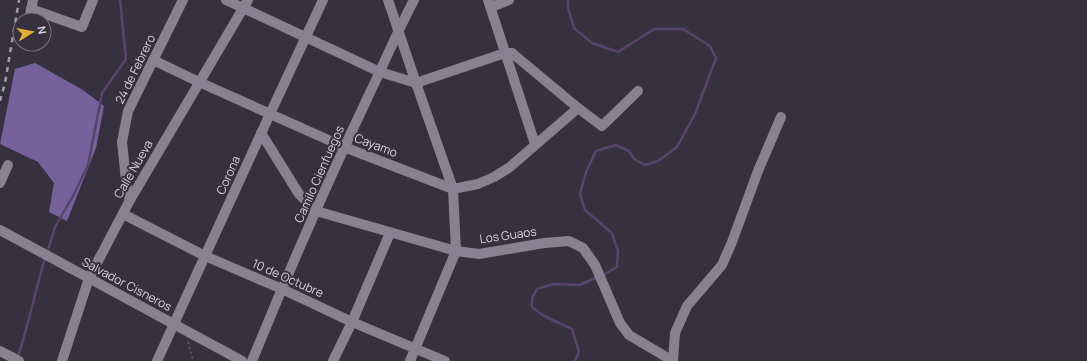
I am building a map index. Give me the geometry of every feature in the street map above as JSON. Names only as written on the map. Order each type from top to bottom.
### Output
[{"type":"street","points":[[32,5],[82,27],[92,0]]},
{"type":"street","name":"24 de Febrero","points":[[130,200],[127,190],[122,142],[128,111],[183,0]]},
{"type":"street","points":[[226,0],[246,4],[306,37],[380,72],[416,83],[505,53],[512,53],[602,126],[638,91]]},
{"type":"street","name":"Corona","points":[[157,361],[323,0]]},
{"type":"street","points":[[388,0],[453,189],[456,251],[410,361]]},
{"type":"street","name":"Camilo Cienfuegos","points":[[252,361],[282,288],[344,147],[380,72],[398,30],[414,0]]},
{"type":"street","points":[[509,0],[490,3],[535,144]]},
{"type":"street","name":"Calle Nueva","points":[[62,361],[89,278],[130,200],[246,4]]},
{"type":"street","name":"Cayamo","points":[[154,60],[199,82],[344,147],[453,189]]},
{"type":"street","points":[[453,189],[478,184],[494,177],[510,166],[578,108]]},
{"type":"street","points":[[673,361],[675,332],[687,306],[722,265],[758,171],[781,117]]},
{"type":"street","name":"Los Guaos","points":[[261,133],[299,194],[316,211],[456,251],[479,254],[544,243],[569,241],[583,248],[595,265],[620,322],[630,335],[673,361]]},
{"type":"street","points":[[0,184],[8,165]]},
{"type":"street","name":"10 de Octubre","points":[[123,214],[205,256],[282,288],[352,322],[446,361]]},
{"type":"street","name":"Salvador Cisneros","points":[[0,230],[242,361]]},
{"type":"street","points":[[333,361],[352,322],[390,233]]},
{"type":"street","points":[[0,351],[19,361]]},
{"type":"path","points":[[185,330],[193,361]]},
{"type":"shaded area","points":[[35,63],[83,90],[104,106],[96,148],[67,221],[49,212],[54,183],[38,162],[0,144],[15,69]]},
{"type":"waterway","points":[[47,253],[55,227],[74,194],[88,165],[102,93],[126,59],[120,0]]},
{"type":"waterway","points":[[568,0],[568,8],[574,28],[592,43],[618,52],[654,29],[683,29],[710,46],[716,58],[695,114],[677,147],[658,161],[645,165],[634,159],[629,151],[616,145],[596,151],[586,172],[580,194],[585,210],[612,233],[618,251],[617,267],[605,274]]},
{"type":"waterway","points":[[18,356],[45,258]]},
{"type":"waterway","points":[[575,361],[579,352],[572,329],[544,316],[532,307],[532,298],[537,289],[553,284],[580,285],[595,278]]},
{"type":"railway","points":[[0,101],[5,83],[19,0]]}]
